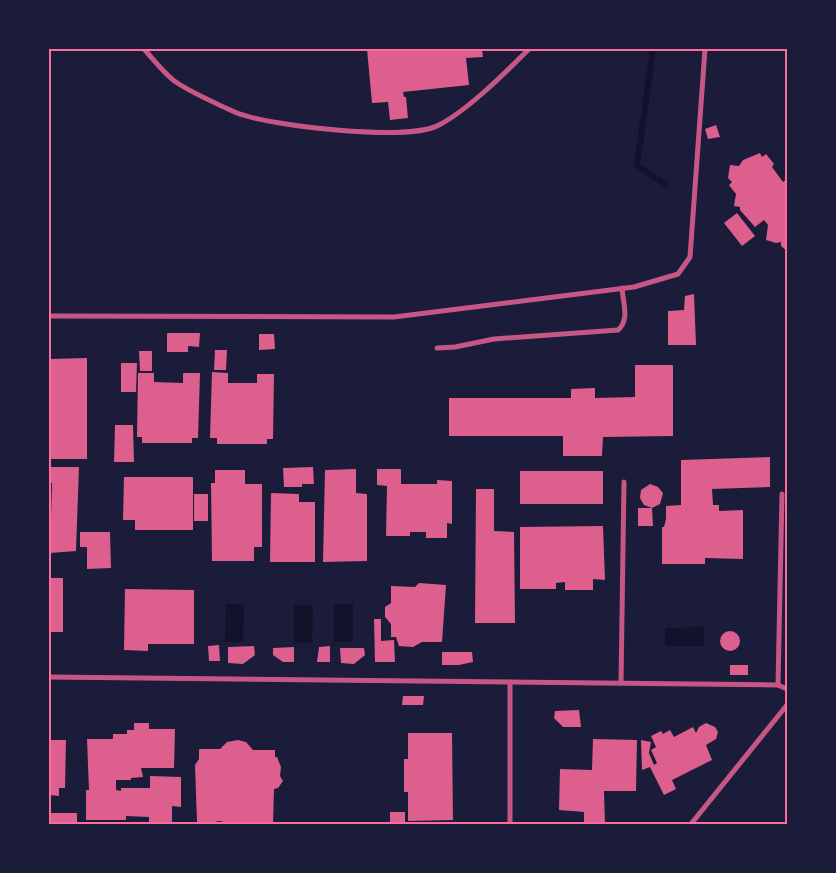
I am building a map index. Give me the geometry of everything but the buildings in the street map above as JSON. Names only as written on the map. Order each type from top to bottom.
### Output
[{"type":"street","points":[[144,49],[173,80],[237,113],[281,122],[378,134],[413,133],[439,126],[479,95],[529,49]]},
{"type":"street","points":[[49,316],[394,317],[622,288],[678,274],[690,257],[706,49]]},
{"type":"street","points":[[436,348],[456,348],[494,339],[618,330],[624,325],[626,320],[622,288]]},
{"type":"street","points":[[621,683],[624,482]]},
{"type":"street","points":[[778,685],[782,494]]},
{"type":"street","points":[[49,677],[778,685],[787,689]]},
{"type":"street","points":[[510,682],[510,824]]},
{"type":"street","points":[[691,824],[787,705]]},
{"type":"shaded area","points":[[226,604],[244,604],[243,642],[225,642]]},
{"type":"shaded area","points":[[334,604],[353,604],[353,642],[334,642]]},
{"type":"shaded area","points":[[294,605],[313,605],[312,643],[294,643]]},
{"type":"shaded area","points":[[704,627],[704,646],[665,646],[665,628]]},
{"type":"waterway","points":[[653,49],[637,165],[665,184]]}]
